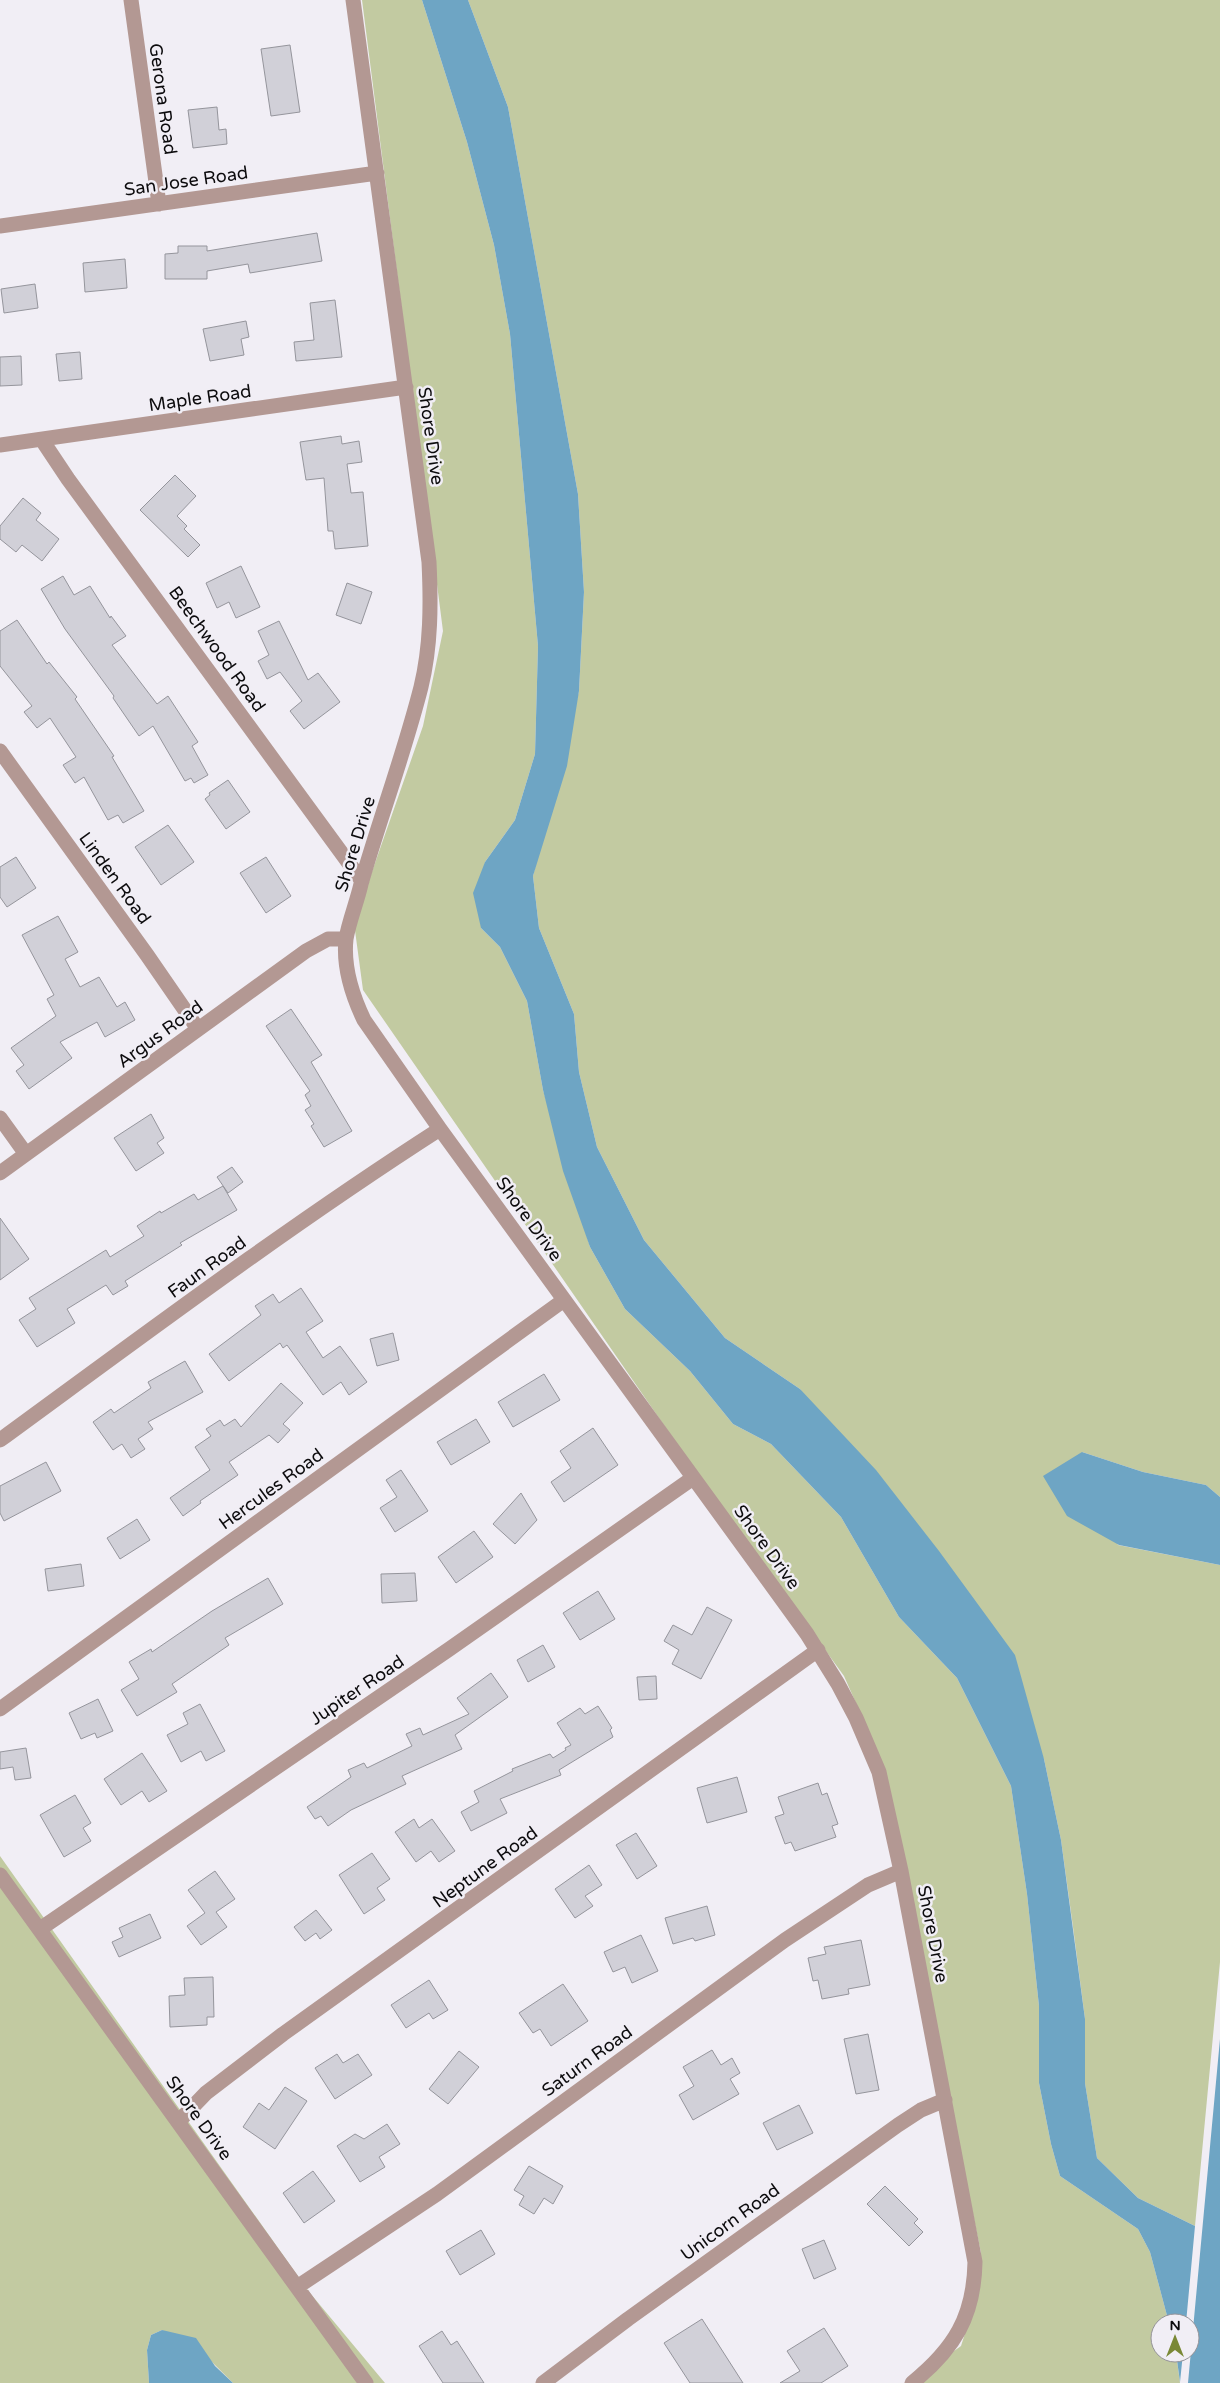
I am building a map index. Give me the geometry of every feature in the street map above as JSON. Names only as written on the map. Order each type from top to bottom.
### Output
[{"type":"street","name":"Gerona Road","points":[[131,0],[159,204]]},
{"type":"street","name":"Shore Drive","points":[[353,0],[429,562],[431,604],[428,646],[421,687],[346,939],[348,976],[356,1003],[364,1020],[440,1129],[818,1650],[856,1718],[879,1772],[902,1871],[974,2246],[975,2278],[968,2311],[954,2341],[933,2366],[912,2383]]},
{"type":"street","name":"San Jose Road","points":[[0,226],[377,173]]},
{"type":"street","name":"Maple Road","points":[[0,445],[406,386]]},
{"type":"street","name":"Beechwood Road","points":[[42,440],[68,480],[362,881]]},
{"type":"street","name":"Linden Road","points":[[0,751],[198,1029]]},
{"type":"street","name":"Argus Road","points":[[0,1173],[306,951],[328,939],[346,939]]},
{"type":"street","points":[[0,1118],[26,1154]]},
{"type":"street","name":"Faun Road","points":[[0,1440],[261,1252],[383,1166],[440,1129]]},
{"type":"street","name":"Hercules Road","points":[[0,1709],[564,1300]]},
{"type":"street","name":"Jupiter Road","points":[[40,1929],[448,1650],[693,1478]]},
{"type":"street","name":"Neptune Road","points":[[179,2121],[206,2093],[284,2034],[818,1650]]},
{"type":"street","name":"Saturn Road","points":[[298,2287],[437,2194],[785,1940],[868,1885],[902,1871]]},
{"type":"street","name":"Shore Drive","points":[[0,1875],[366,2383]]},
{"type":"street","name":"Unicorn Road","points":[[543,2383],[628,2319],[898,2125],[921,2110],[945,2100]]},
{"type":"green space","points":[[362,0],[422,0],[467,142],[494,245],[510,334],[538,646],[535,754],[515,820],[485,862],[481,928],[500,947],[527,1001],[543,1090],[590,1247],[625,1309],[690,1371],[733,1424],[771,1444],[841,1517],[899,1617],[957,1678],[1011,1786],[1027,1894],[1039,2006],[1039,2083],[1051,2144],[1060,2176],[1138,2229],[1150,2252],[1166,2313],[1150,2313],[1150,2363],[1177,2363],[1180,2383],[909,2383],[961,2346],[977,2296],[981,2253],[878,1753],[844,1676],[697,1473],[363,990],[354,923],[423,726],[443,631]]},
{"type":"green space","points":[[468,0],[1220,0],[1220,1497],[1206,1485],[1143,1472],[1082,1452],[1118,1545],[1220,1565],[1220,1962],[1195,2226],[1138,2198],[1097,2158],[1085,2083],[1085,2019],[1073,1927],[1061,1840],[1044,1759],[800,1389],[725,1338],[644,1240],[597,1147],[579,1072],[574,1014],[539,928],[533,876],[579,691],[584,592],[578,494],[508,107]]},
{"type":"green space","points":[[0,1856],[310,2293],[385,2383],[233,2383],[209,2359],[162,2330],[151,2335],[147,2350],[149,2383],[0,2383]]},
{"type":"water","points":[[422,0],[468,0],[508,107],[578,494],[584,592],[579,691],[567,766],[533,876],[539,928],[574,1014],[579,1072],[597,1147],[644,1240],[725,1338],[800,1389],[876,1470],[939,1551],[1015,1655],[1044,1759],[1061,1840],[1085,2019],[1085,2083],[1097,2158],[1138,2198],[1195,2226],[1187,2313],[1166,2313],[1150,2252],[1138,2229],[1060,2176],[1051,2144],[1039,2083],[1039,2006],[1027,1894],[1011,1786],[957,1678],[899,1617],[841,1517],[771,1444],[733,1424],[690,1371],[625,1309],[590,1247],[563,1171],[543,1090],[527,1001],[500,947],[481,928],[473,893],[485,862],[515,820],[535,754],[538,646],[510,334],[494,245],[467,142]]},
{"type":"water","points":[[1082,1452],[1143,1472],[1206,1485],[1220,1497],[1220,1565],[1119,1545],[1067,1516],[1043,1476]]},
{"type":"water","points":[[1220,2039],[1220,2383],[1188,2383],[1190,2363],[1200,2363],[1200,2313],[1195,2313]]},
{"type":"water","points":[[162,2330],[196,2338],[215,2366],[233,2383],[149,2383],[147,2350],[151,2335]]},
{"type":"water","points":[[1177,2363],[1182,2363],[1180,2382]]},
{"type":"building","points":[[290,45],[300,112],[271,116],[261,49]]},
{"type":"building","points":[[217,107],[219,130],[226,129],[227,144],[193,148],[188,110]]},
{"type":"building","points":[[317,233],[322,261],[250,273],[248,264],[207,271],[207,279],[165,279],[165,254],[178,253],[178,246],[207,246],[207,251]]},
{"type":"building","points":[[125,259],[127,288],[85,292],[83,263]]},
{"type":"building","points":[[35,284],[38,308],[4,313],[1,289]]},
{"type":"building","points":[[335,300],[342,357],[296,361],[294,342],[314,340],[310,303]]},
{"type":"building","points":[[246,321],[249,337],[241,339],[244,355],[210,361],[203,329]]},
{"type":"building","points":[[80,352],[82,379],[59,381],[56,354]]},
{"type":"building","points":[[21,356],[22,385],[0,386],[0,357]]},
{"type":"building","points":[[341,436],[342,444],[359,441],[362,462],[347,464],[351,493],[363,492],[368,546],[335,549],[333,531],[328,531],[324,478],[306,480],[300,442]]},
{"type":"building","points":[[175,475],[196,496],[177,516],[187,526],[184,529],[200,545],[188,557],[140,510]]},
{"type":"building","points":[[23,498],[41,513],[36,520],[59,539],[42,561],[22,545],[16,552],[0,539],[0,526]]},
{"type":"building","points":[[241,566],[260,607],[236,618],[229,602],[217,608],[206,583]]},
{"type":"building","points":[[63,576],[74,595],[90,586],[110,618],[111,616],[126,636],[112,645],[157,704],[168,696],[198,742],[192,746],[208,775],[194,783],[191,778],[185,781],[153,726],[139,736],[113,698],[114,696],[65,629],[41,589]]},
{"type":"building","points":[[347,583],[372,592],[361,624],[336,615]]},
{"type":"building","points":[[17,620],[47,664],[49,662],[77,697],[75,699],[114,756],[112,757],[144,811],[123,823],[118,815],[108,820],[84,777],[75,783],[63,765],[76,757],[50,718],[37,728],[24,712],[32,706],[0,666],[0,631]]},
{"type":"building","points":[[279,621],[308,680],[318,673],[340,702],[304,729],[290,711],[302,701],[280,672],[267,679],[258,661],[269,655],[258,631]]},
{"type":"building","points":[[228,780],[250,812],[226,829],[205,799],[210,795],[209,793]]},
{"type":"building","points":[[168,825],[194,862],[161,885],[135,847]]},
{"type":"building","points":[[16,857],[36,888],[7,907],[0,897],[0,867]]},
{"type":"building","points":[[266,857],[291,896],[266,913],[240,873]]},
{"type":"building","points":[[58,916],[78,952],[65,959],[80,987],[99,977],[117,1007],[125,1002],[135,1020],[105,1037],[97,1022],[60,1042],[72,1058],[29,1089],[16,1071],[24,1065],[11,1048],[56,1016],[47,999],[54,995],[22,935]]},
{"type":"building","points":[[291,1009],[322,1055],[311,1062],[352,1131],[324,1147],[311,1126],[314,1124],[305,1110],[311,1106],[305,1095],[310,1091],[266,1026]]},
{"type":"building","points":[[151,1114],[164,1138],[157,1143],[164,1153],[136,1171],[114,1138]]},
{"type":"building","points":[[232,1167],[243,1182],[228,1193],[217,1177]]},
{"type":"building","points":[[223,1186],[237,1210],[180,1243],[182,1245],[125,1281],[128,1286],[113,1295],[106,1285],[67,1309],[75,1323],[37,1347],[19,1320],[36,1309],[29,1298],[106,1250],[110,1257],[144,1236],[137,1226],[160,1211],[161,1213],[194,1194],[198,1200]]},
{"type":"building","points":[[0,1218],[29,1259],[0,1280]]},
{"type":"building","points":[[301,1288],[323,1321],[306,1332],[323,1358],[340,1346],[367,1382],[349,1395],[341,1382],[323,1395],[287,1345],[283,1348],[280,1343],[229,1381],[209,1354],[261,1315],[255,1306],[273,1294],[279,1303]]},
{"type":"building","points":[[393,1333],[399,1360],[377,1366],[370,1339]]},
{"type":"building","points":[[185,1361],[203,1392],[148,1422],[153,1429],[138,1439],[145,1449],[131,1458],[122,1444],[113,1450],[93,1422],[111,1409],[114,1413],[151,1388],[148,1382]]},
{"type":"building","points":[[544,1374],[560,1400],[513,1427],[498,1402]]},
{"type":"building","points":[[281,1383],[303,1403],[283,1424],[290,1430],[278,1443],[269,1435],[229,1462],[238,1475],[200,1501],[201,1503],[183,1516],[170,1498],[210,1470],[195,1447],[211,1436],[206,1429],[220,1420],[224,1426],[235,1419],[241,1427]]},
{"type":"building","points":[[476,1419],[490,1442],[451,1465],[437,1442]]},
{"type":"building","points":[[593,1428],[618,1465],[564,1502],[551,1482],[571,1468],[560,1451]]},
{"type":"building","points":[[46,1462],[61,1491],[4,1521],[0,1513],[0,1486]]},
{"type":"building","points":[[401,1470],[428,1511],[395,1532],[380,1508],[397,1497],[386,1480]]},
{"type":"building","points":[[521,1493],[537,1520],[515,1544],[493,1524]]},
{"type":"building","points":[[137,1519],[150,1540],[120,1559],[107,1538]]},
{"type":"building","points":[[474,1531],[493,1557],[456,1583],[438,1557]]},
{"type":"building","points":[[81,1564],[84,1586],[48,1591],[45,1569]]},
{"type":"building","points":[[415,1573],[417,1601],[382,1603],[381,1574]]},
{"type":"building","points":[[268,1578],[283,1604],[225,1638],[229,1645],[172,1684],[177,1692],[137,1716],[121,1690],[139,1679],[129,1662],[151,1649],[152,1652],[212,1611]]},
{"type":"building","points":[[598,1591],[615,1619],[580,1640],[563,1613]]},
{"type":"building","points":[[707,1607],[732,1620],[701,1679],[672,1664],[679,1650],[664,1641],[673,1625],[692,1635]]},
{"type":"building","points":[[543,1645],[555,1667],[528,1682],[517,1660]]},
{"type":"building","points":[[491,1673],[508,1697],[455,1735],[462,1749],[402,1776],[406,1784],[351,1810],[328,1826],[321,1816],[315,1819],[307,1807],[351,1777],[348,1770],[364,1763],[367,1768],[412,1746],[406,1734],[420,1728],[423,1735],[469,1714],[457,1698]]},
{"type":"building","points":[[656,1676],[657,1699],[639,1700],[637,1677]]},
{"type":"building","points":[[98,1699],[113,1731],[97,1738],[95,1733],[81,1739],[69,1713]]},
{"type":"building","points":[[200,1704],[225,1751],[206,1761],[201,1751],[181,1762],[167,1735],[188,1724],[183,1713]]},
{"type":"building","points":[[598,1706],[612,1728],[610,1730],[613,1737],[559,1770],[561,1775],[500,1799],[507,1813],[471,1831],[461,1812],[479,1802],[474,1791],[513,1771],[512,1769],[550,1754],[553,1758],[566,1750],[565,1748],[571,1745],[557,1723],[580,1708],[585,1714]]},
{"type":"building","points":[[26,1748],[31,1778],[15,1780],[13,1767],[0,1769],[0,1752]]},
{"type":"building","points":[[142,1753],[167,1791],[149,1802],[142,1791],[121,1805],[104,1779]]},
{"type":"building","points":[[737,1777],[747,1812],[707,1823],[697,1788]]},
{"type":"building","points":[[818,1783],[822,1795],[827,1793],[838,1824],[832,1826],[836,1837],[795,1851],[791,1842],[785,1844],[775,1817],[784,1814],[778,1797]]},
{"type":"building","points":[[75,1795],[91,1823],[83,1828],[91,1841],[64,1857],[40,1815]]},
{"type":"building","points":[[414,1819],[419,1828],[432,1819],[455,1851],[439,1862],[431,1851],[416,1862],[395,1832]]},
{"type":"building","points":[[636,1833],[657,1866],[637,1879],[616,1845]]},
{"type":"building","points":[[372,1853],[390,1879],[377,1888],[385,1900],[364,1914],[339,1875]]},
{"type":"building","points":[[589,1865],[602,1885],[585,1896],[593,1906],[575,1918],[555,1889]]},
{"type":"building","points":[[215,1871],[235,1899],[216,1912],[227,1927],[201,1945],[187,1926],[205,1913],[188,1890]]},
{"type":"building","points":[[707,1906],[715,1935],[695,1941],[693,1938],[673,1944],[665,1918]]},
{"type":"building","points":[[316,1910],[332,1930],[320,1939],[316,1933],[305,1941],[294,1927]]},
{"type":"building","points":[[150,1914],[161,1938],[119,1957],[112,1942],[123,1937],[119,1928]]},
{"type":"building","points":[[641,1935],[658,1971],[632,1983],[625,1967],[613,1972],[604,1952]]},
{"type":"building","points":[[861,1940],[870,1985],[848,1989],[849,1994],[822,1999],[818,1980],[813,1981],[808,1958],[826,1954],[824,1947]]},
{"type":"building","points":[[213,1977],[214,2017],[207,2017],[207,2025],[170,2027],[169,1996],[185,1995],[184,1978]]},
{"type":"building","points":[[429,1980],[448,2010],[433,2019],[429,2013],[406,2028],[391,2005]]},
{"type":"building","points":[[563,1984],[588,2021],[551,2046],[540,2029],[533,2033],[519,2013]]},
{"type":"building","points":[[868,2034],[879,2090],[856,2094],[844,2039]]},
{"type":"building","points":[[712,2050],[721,2065],[732,2058],[740,2073],[730,2079],[739,2094],[693,2120],[679,2095],[694,2086],[683,2067]]},
{"type":"building","points":[[459,2051],[479,2067],[448,2104],[429,2089]]},
{"type":"building","points":[[337,2054],[343,2063],[358,2054],[372,2075],[335,2099],[315,2068]]},
{"type":"building","points":[[285,2087],[307,2101],[275,2149],[243,2127],[259,2103],[269,2110]]},
{"type":"building","points":[[799,2105],[813,2133],[777,2150],[763,2123]]},
{"type":"building","points":[[387,2124],[400,2144],[379,2157],[385,2167],[360,2182],[337,2146],[355,2134],[364,2139]]},
{"type":"building","points":[[529,2166],[563,2186],[553,2204],[544,2198],[534,2214],[519,2205],[524,2196],[514,2190]]},
{"type":"building","points":[[313,2171],[335,2201],[304,2223],[283,2193]]},
{"type":"building","points":[[885,2186],[918,2219],[914,2223],[923,2232],[909,2246],[867,2204]]},
{"type":"building","points":[[481,2230],[495,2254],[460,2275],[446,2251]]},
{"type":"building","points":[[824,2240],[836,2269],[814,2279],[802,2249]]},
{"type":"building","points":[[702,2319],[743,2383],[690,2383],[664,2343]]},
{"type":"building","points":[[824,2328],[848,2366],[821,2383],[780,2383],[800,2371],[787,2351]]},
{"type":"building","points":[[442,2331],[451,2345],[457,2341],[484,2383],[443,2383],[419,2346]]}]
